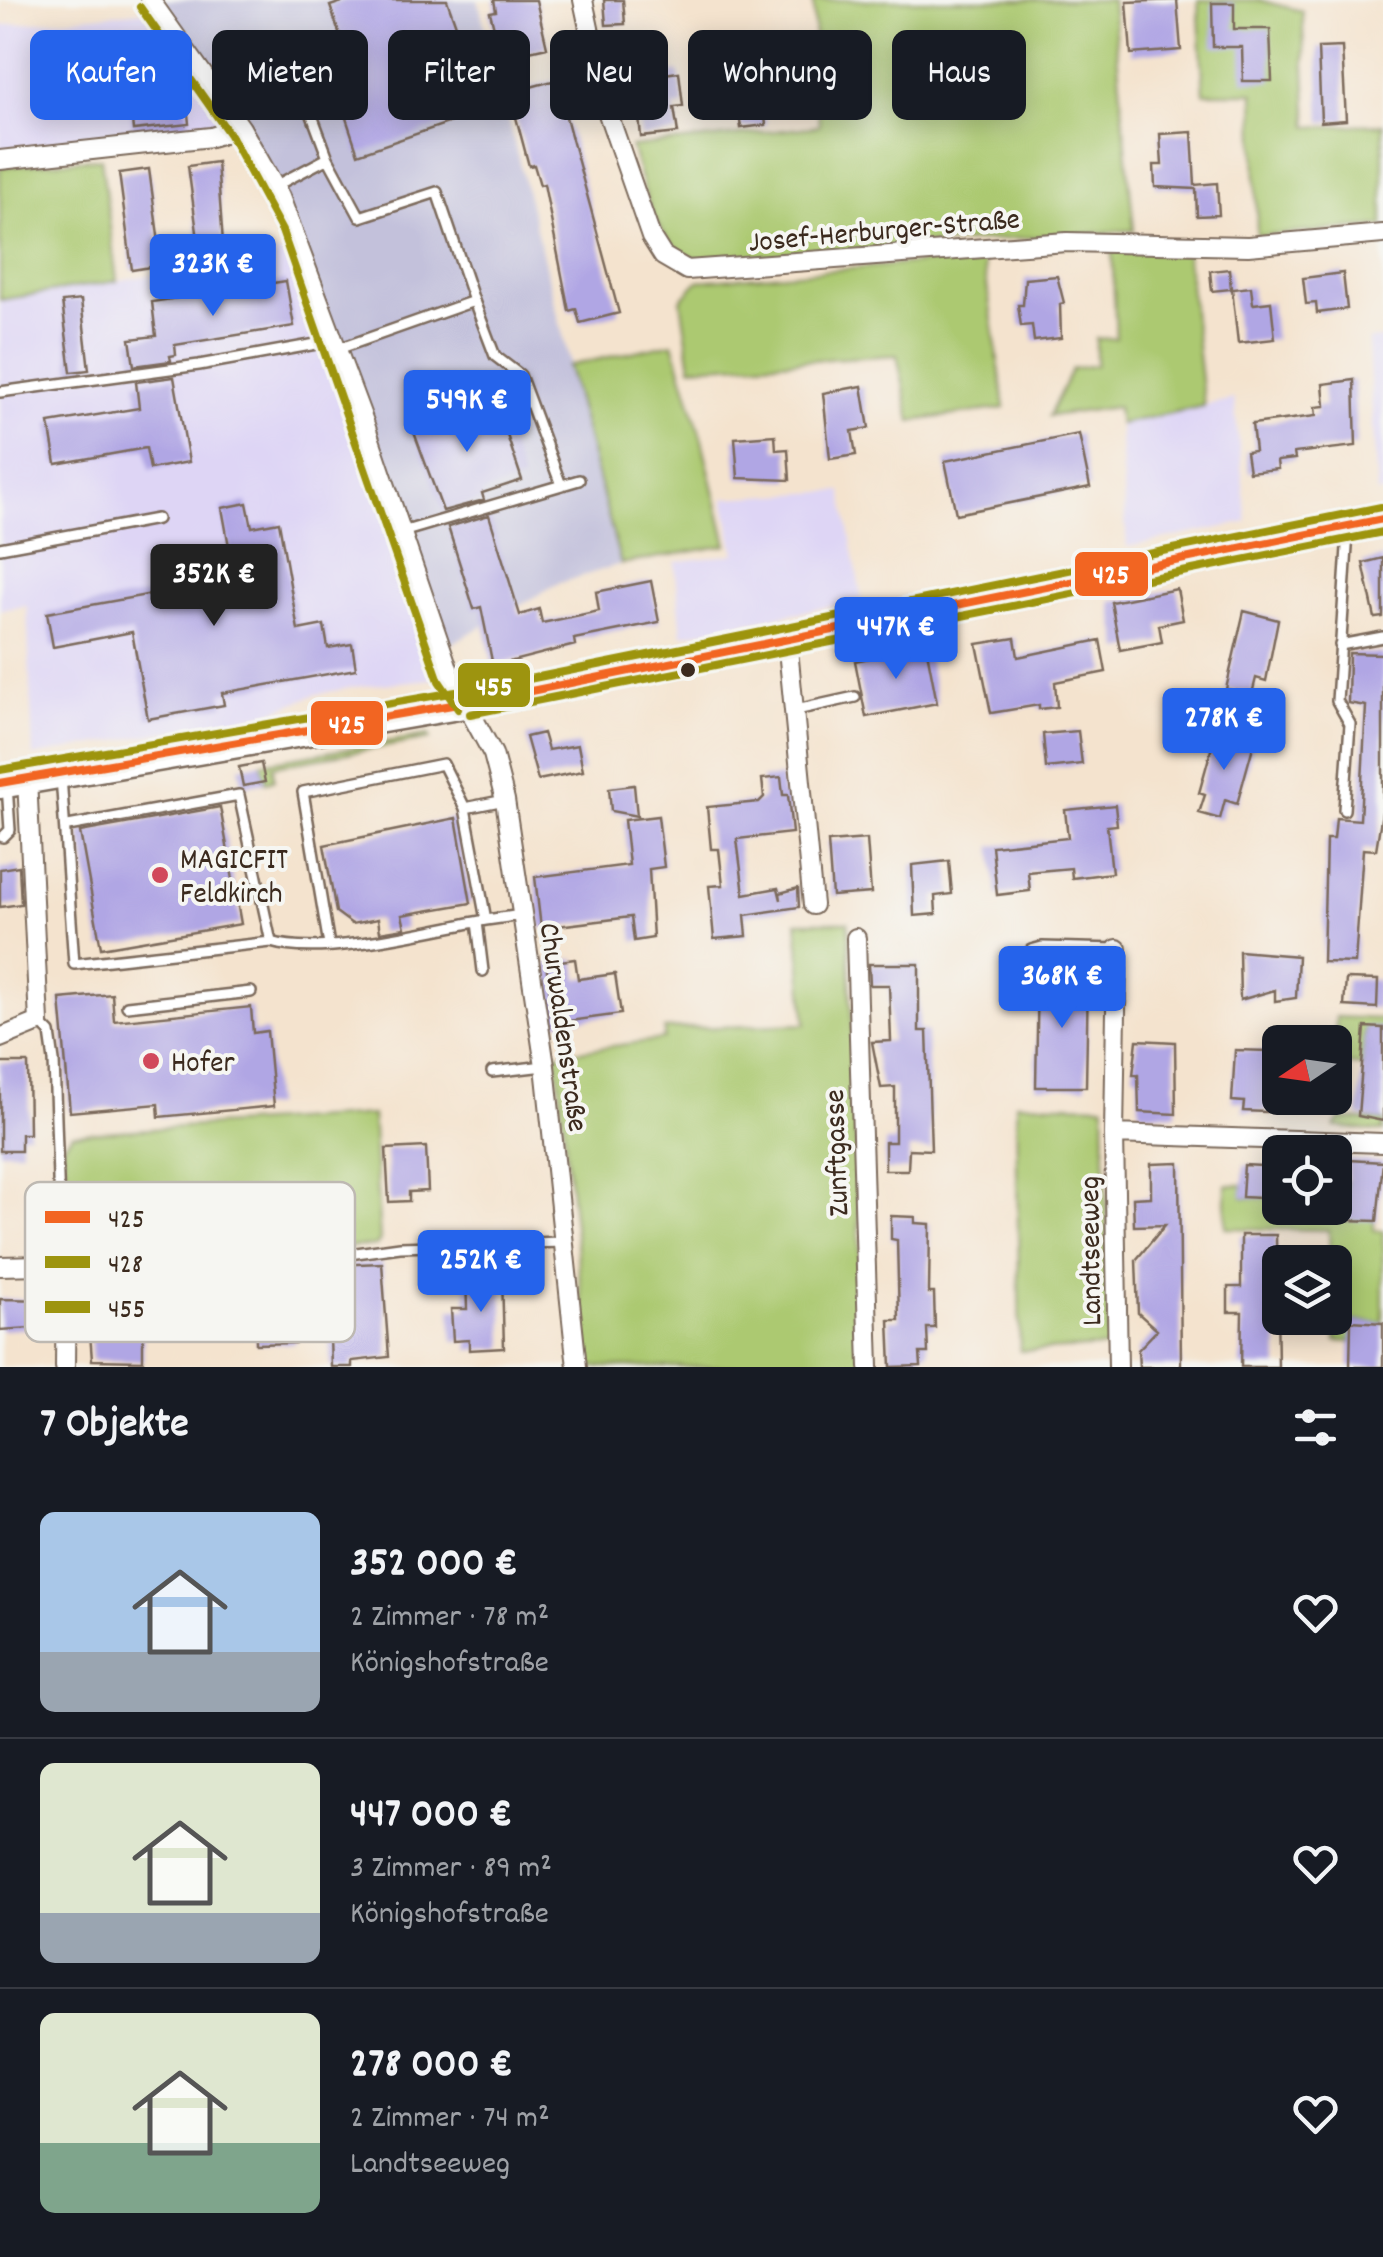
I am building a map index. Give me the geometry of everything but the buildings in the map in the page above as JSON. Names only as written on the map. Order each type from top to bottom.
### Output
[{"type":"main road","points":[[11,781],[468,702],[1383,519]]},
{"type":"street","name":"Churwaldenstraße","points":[[150,0],[241,128],[275,186],[336,345],[451,677],[493,754],[514,819],[522,915],[545,1066],[578,1367]]},
{"type":"street","name":"Josef-Herburger-Straße","points":[[583,0],[606,108],[647,225],[663,256],[687,270],[1067,242],[1248,246],[1383,234]]},
{"type":"street","points":[[0,160],[194,140],[241,128]]},
{"type":"street","points":[[787,639],[813,905]]},
{"type":"street","points":[[0,1038],[39,1022],[11,781]]},
{"type":"street","name":"Zunftgasse","points":[[856,938],[870,1367]]},
{"type":"street","name":"Landtseeweg","points":[[1117,950],[1114,1134],[1118,1367]]},
{"type":"street","name":"Landtseeweg","points":[[1114,1134],[1383,1142]]},
{"type":"street","points":[[0,1266],[25,1265]]},
{"type":"street","points":[[65,1342],[65,1367]]},
{"type":"lane","points":[[314,120],[328,158],[360,218],[437,192],[495,356],[520,375],[561,485]]},
{"type":"lane","points":[[275,186],[328,158]]},
{"type":"lane","points":[[0,392],[336,345],[474,301]]},
{"type":"lane","points":[[402,532],[579,480]]},
{"type":"lane","points":[[0,548],[157,519]]},
{"type":"lane","points":[[1344,810],[1350,724],[1337,701],[1348,526]]},
{"type":"lane","points":[[1340,645],[1383,637]]},
{"type":"lane","points":[[796,710],[855,698]]},
{"type":"lane","points":[[329,946],[303,792],[443,764],[466,808],[482,921],[483,971]]},
{"type":"lane","points":[[60,774],[68,826],[74,964],[271,942],[297,950],[522,915]]},
{"type":"lane","points":[[3,837],[10,830],[11,781]]},
{"type":"lane","points":[[68,826],[239,795],[271,942]]},
{"type":"lane","points":[[466,808],[506,800]]},
{"type":"lane","points":[[1028,1004],[1023,971],[1031,950],[1042,946],[1117,950]]},
{"type":"lane","points":[[128,1006],[251,992]]},
{"type":"lane","points":[[39,1022],[50,1033],[54,1061],[58,1182]]},
{"type":"lane","points":[[492,1072],[545,1066]]},
{"type":"lane","points":[[355,1253],[400,1247],[563,1242]]},
{"type":"shaded area","points":[[150,0],[478,0],[486,30],[388,30],[388,120],[508,120],[621,564],[557,584],[442,649],[293,226],[226,120],[368,120],[368,30],[212,30],[212,98],[192,66],[192,30],[169,30]]},
{"type":"shaded area","points":[[152,3],[171,30],[30,30],[30,120],[192,120],[192,59],[212,87],[212,120],[235,120],[241,128],[0,160],[0,26],[142,11]]},
{"type":"shaded area","points":[[302,250],[451,677],[317,694],[266,714],[33,756],[27,606],[0,610],[0,300]]},
{"type":"shaded area","points":[[1383,339],[1383,492],[1377,494],[1368,340]]},
{"type":"shaded area","points":[[1234,399],[1247,522],[1127,547],[1119,424]]},
{"type":"shaded area","points":[[842,491],[862,600],[682,635],[675,562],[735,554],[724,498]]},
{"type":"green space","points":[[813,0],[1112,0],[1134,230],[704,261],[687,254],[673,244],[654,216],[631,147],[819,126],[819,120],[872,120],[872,30],[814,30]]},
{"type":"green space","points":[[1198,0],[1258,0],[1302,11],[1308,127],[1383,124],[1383,226],[1257,236],[1254,93],[1204,93]]},
{"type":"green space","points":[[101,158],[117,281],[0,300],[0,167]]},
{"type":"green space","points":[[1112,247],[1186,251],[1204,406],[1119,424],[1117,407],[1049,416],[1072,369],[1096,365],[1096,339],[1116,338]]},
{"type":"green space","points":[[983,258],[1005,408],[911,421],[897,355],[691,367],[681,300],[698,281]]},
{"type":"green space","points":[[673,343],[727,545],[621,564],[568,366]]},
{"type":"green space","points":[[429,735],[430,739],[273,766],[274,780],[265,782],[261,763]]},
{"type":"green space","points":[[797,922],[848,922],[864,1367],[589,1367],[556,1054],[664,1039],[664,1029],[806,1024]]},
{"type":"green space","points":[[1336,1017],[1383,1019],[1383,1028],[1365,1028],[1363,1066],[1352,1065],[1352,1025],[1336,1025]]},
{"type":"green space","points":[[1016,1103],[1104,1105],[1109,1347],[1020,1351]]},
{"type":"green space","points":[[372,1115],[380,1240],[376,1246],[355,1247],[355,1182],[66,1182],[63,1146],[72,1134]]},
{"type":"green space","points":[[1340,1119],[1383,1121],[1383,1132],[1335,1127]]},
{"type":"green space","points":[[1226,1185],[1243,1185],[1243,1197],[1262,1198],[1262,1225],[1352,1225],[1352,1188],[1374,1221],[1374,1230],[1383,1231],[1383,1323],[1352,1321],[1352,1245],[1329,1245],[1329,1230],[1226,1228]]},
{"type":"green space","points":[[1336,1335],[1351,1335],[1351,1342],[1336,1341]]},
{"type":"transit line","name":"428","points":[[140,7],[230,135],[282,231],[439,681],[458,709]]},
{"type":"transit line","name":"455","points":[[0,770],[514,682],[1381,507]]},
{"type":"transit line","name":"425","points":[[0,783],[516,694],[1383,519]]},
{"type":"transit line","name":"428","points":[[470,714],[1383,532]]},
{"type":"place","name":"MAGICFIT Feldkirch","points":[[160,875]]},
{"type":"place","name":"Hofer","points":[[151,1061]]}]
